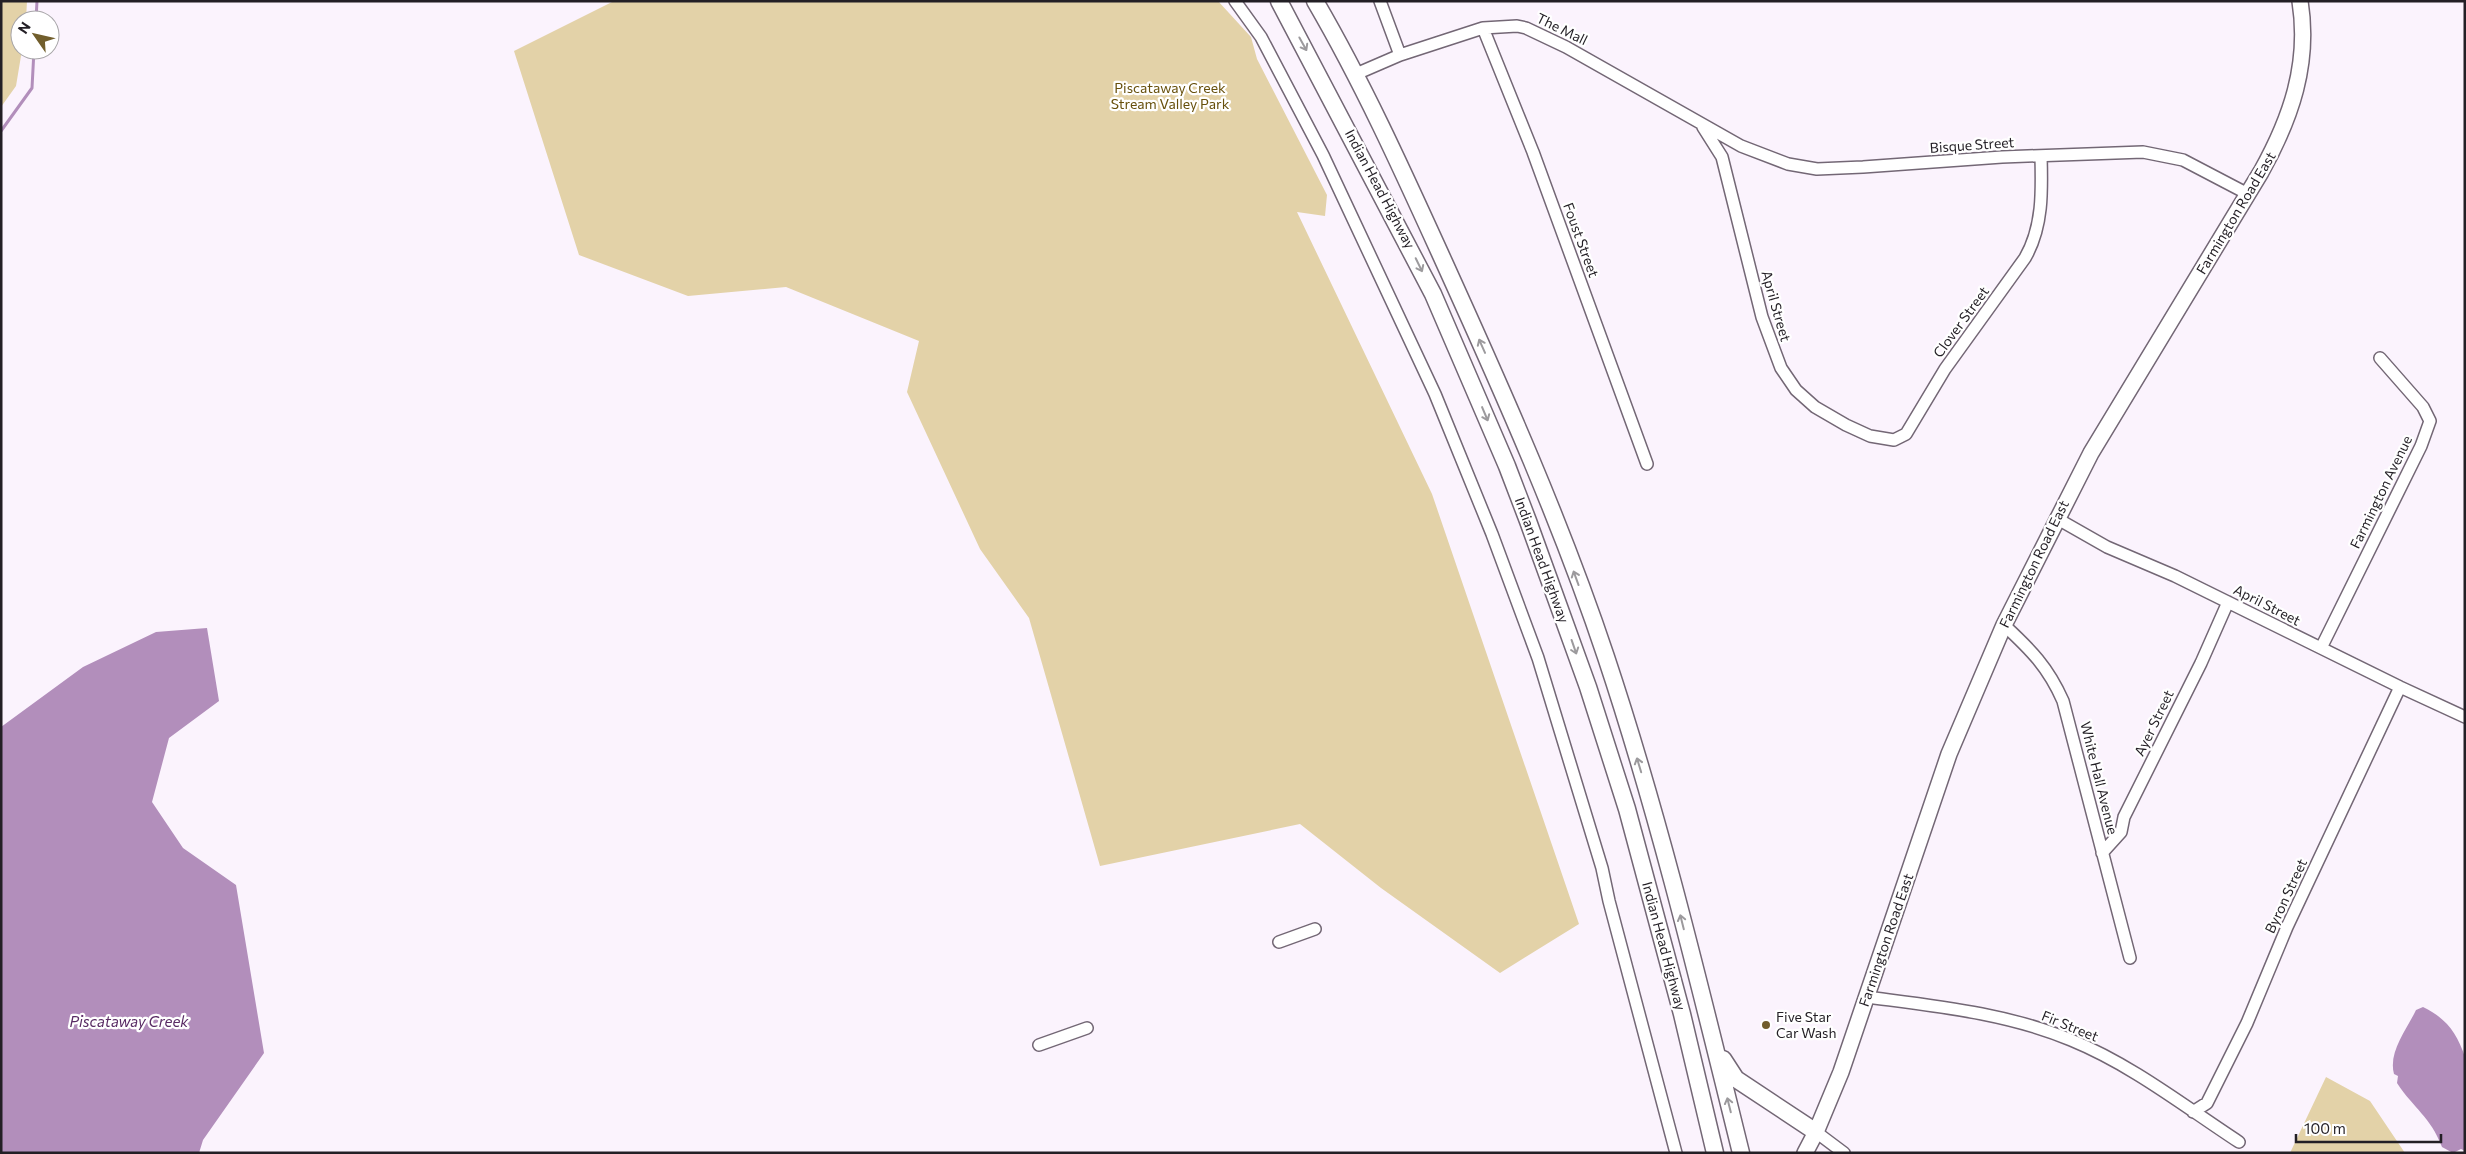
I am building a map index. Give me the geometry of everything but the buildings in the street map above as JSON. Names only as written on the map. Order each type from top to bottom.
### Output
[{"type":"highway","name":"Indian Head Highway","points":[[1280,1],[1434,294],[1528,520],[1585,678],[1627,808],[1682,1014],[1715,1153]]},
{"type":"highway","name":"Indian Head Highway","points":[[1315,1],[1356,74],[1520,430],[1595,628],[1640,767],[1741,1153]]},
{"type":"highway","points":[[1702,1002],[1723,1062],[1730,1074],[1744,1086],[1816,1132]]},
{"type":"main road","name":"Farmington Road East","points":[[1805,1153],[1816,1132],[1841,1072],[1949,754],[2004,626],[2056,518],[2091,453],[2276,145],[2296,94],[2303,35],[2300,1]]},
{"type":"street","points":[[1235,1],[1261,37],[1360,231],[1436,394],[1492,534],[1538,658],[1599,859],[1676,1153]]},
{"type":"street","points":[[1380,1],[1400,54]]},
{"type":"street","name":"The Mall","points":[[1356,74],[1400,54],[1484,28],[1517,26],[1543,35],[1699,121]]},
{"type":"street","name":"Foust Street","points":[[1484,28],[1536,161],[1647,464]]},
{"type":"street","name":"Bisque Street","points":[[1699,121],[1756,153],[1788,164],[1818,168],[2131,152],[2170,156],[2198,166],[2248,194]]},
{"type":"street","name":"April Street","points":[[1699,121],[1722,157],[1762,317],[1774,355],[1788,380],[1796,390],[1815,406],[1846,425],[1870,436],[1894,440]]},
{"type":"street","name":"Clover Street","points":[[1894,440],[1900,438],[1910,428],[1945,369],[2021,265],[2033,242],[2040,213],[2041,156]]},
{"type":"street","name":"Farmington Avenue","points":[[2321,648],[2421,446],[2430,421],[2423,407],[2380,358]]},
{"type":"street","name":"April Street","points":[[2056,518],[2107,547],[2228,602],[2400,688],[2465,717]]},
{"type":"street","name":"Ayer Street","points":[[2102,853],[2121,832],[2124,817],[2201,663],[2228,602]]},
{"type":"street","name":"White Hall Avenue","points":[[2004,626],[2036,655],[2053,678],[2070,722],[2130,958]]},
{"type":"street","name":"Byron Street","points":[[2193,1112],[2207,1103],[2247,1023],[2287,927],[2400,688]]},
{"type":"street","points":[[1279,942],[1315,929]]},
{"type":"street","name":"Fir Street","points":[[1867,997],[1963,1010],[2054,1033],[2136,1072],[2239,1142]]},
{"type":"street","points":[[1039,1045],[1087,1028]]},
{"type":"street","points":[[1816,1132],[1844,1153]]},
{"type":"green space","points":[[1,1],[27,1],[27,10],[10,10],[10,60],[20,60],[16,86],[1,107]]},
{"type":"green space","name":"Piscataway Creek Stream Valley Park","points":[[614,1],[1218,1],[1251,37],[1257,59],[1327,195],[1325,216],[1297,212],[1432,494],[1579,924],[1500,973],[1381,888],[1300,824],[1100,866],[1029,618],[980,549],[907,392],[919,341],[786,287],[688,296],[579,255],[514,51]]},
{"type":"green space","points":[[2326,1077],[2370,1101],[2405,1153],[2290,1153]]},
{"type":"water","name":"Piscataway Creek","points":[[207,628],[219,701],[169,738],[152,802],[183,848],[236,885],[264,1053],[203,1140],[199,1153],[1,1153],[1,727],[83,667],[156,632]]},
{"type":"water","points":[[2423,1007],[2438,1016],[2450,1027],[2465,1057],[2465,1151],[2461,1149],[2453,1153],[2442,1147],[2427,1120],[2397,1083],[2398,1076],[2394,1074],[2394,1057],[2399,1041],[2416,1010]]},
{"type":"waterway","name":"Piscataway Creek","points":[[37,1],[37,10]]},
{"type":"waterway","name":"Piscataway Creek","points":[[1,131],[32,88],[33,60]]},
{"type":"place","name":"Five Star Car Wash","points":[[1766,1025]]}]
